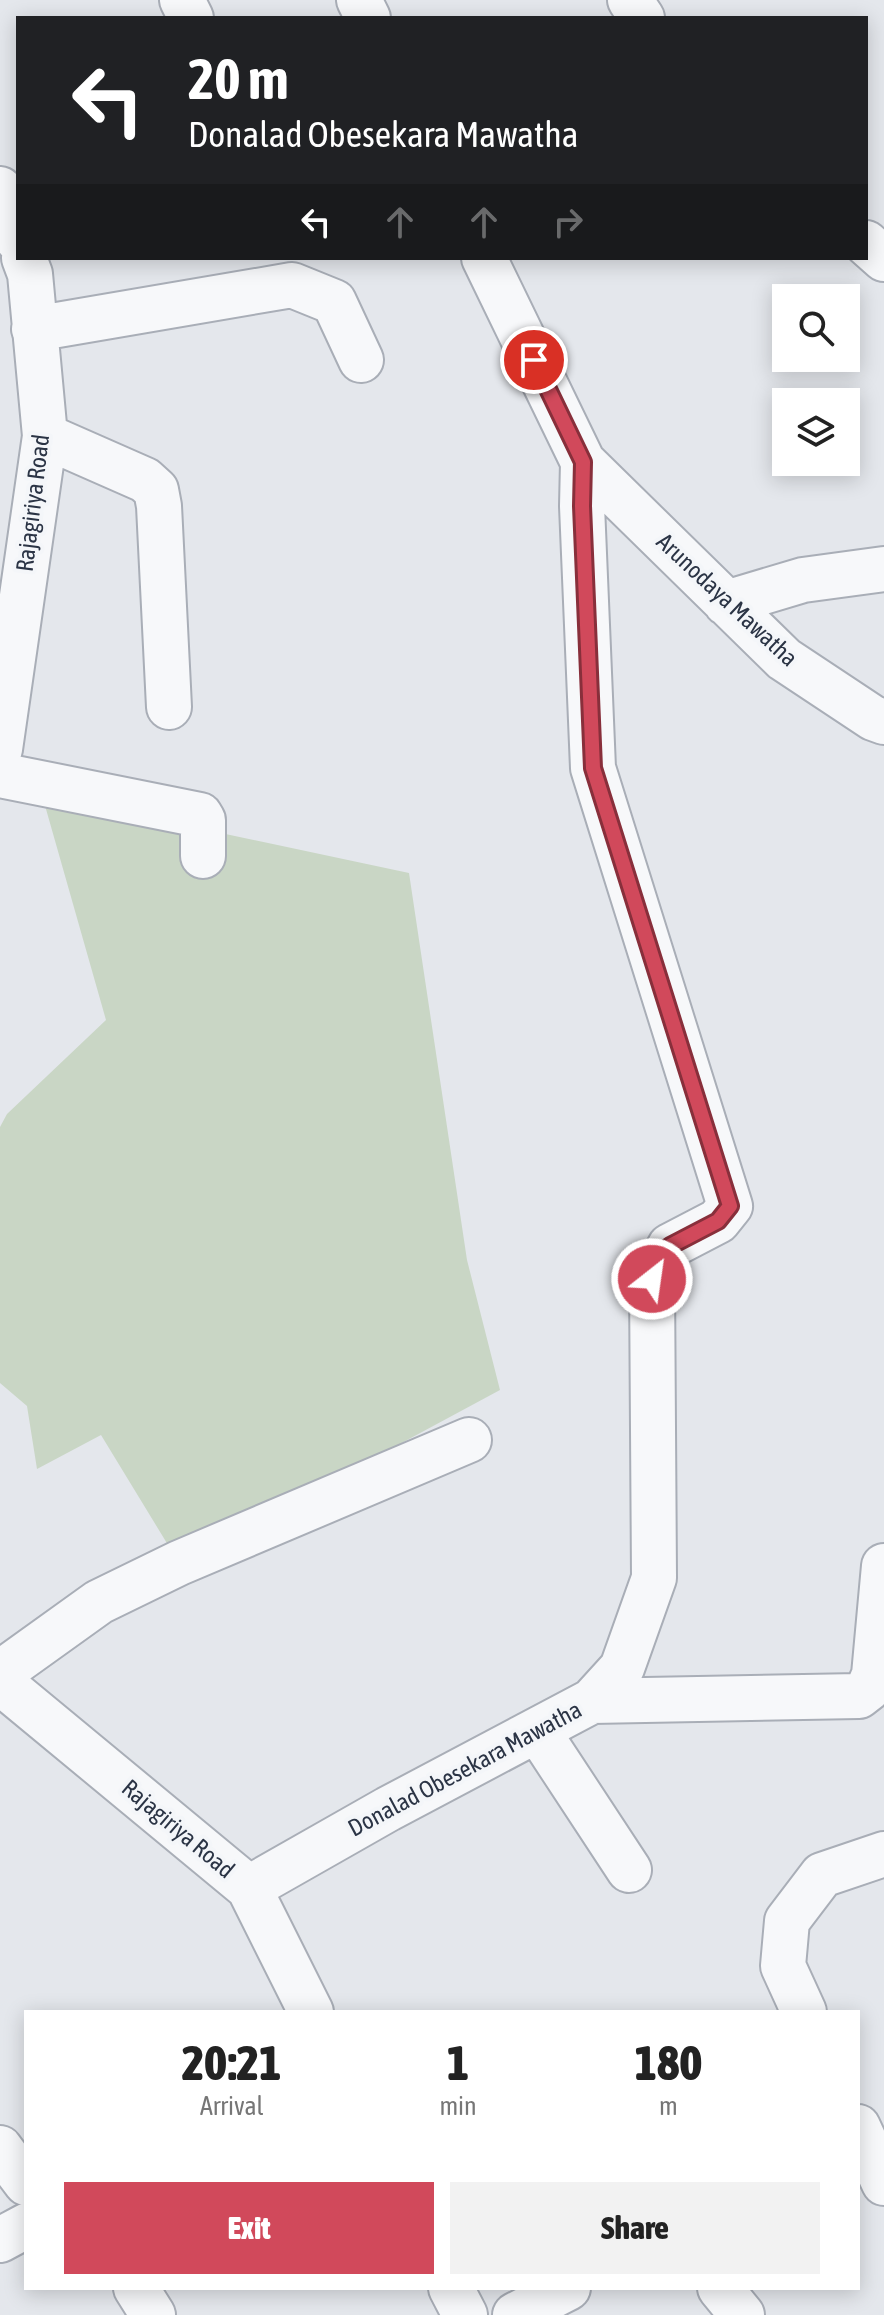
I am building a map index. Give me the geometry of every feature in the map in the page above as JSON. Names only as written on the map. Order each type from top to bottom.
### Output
[{"type":"street","points":[[0,189],[16,234]]},
{"type":"street","points":[[868,245],[884,259]]},
{"type":"street","name":"Rajagiriya Road","points":[[0,749],[45,436],[30,274],[25,260]]},
{"type":"street","name":"Donalad Obesekara Mawatha","points":[[249,1888],[388,1809],[592,1701],[622,1668],[654,1578],[652,1279],[670,1246],[718,1221],[730,1206],[593,768],[582,506],[583,462],[485,260]]},
{"type":"street","points":[[34,329],[292,285],[334,302],[361,360]]},
{"type":"street","points":[[45,436],[145,480],[156,490],[169,707]]},
{"type":"street","name":"Arunodaya Mawatha","points":[[583,462],[784,659],[873,718],[884,722]]},
{"type":"street","points":[[726,603],[803,580],[884,569]]},
{"type":"street","points":[[0,775],[200,815],[203,820],[203,856]]},
{"type":"street","points":[[0,1673],[99,1602],[179,1563],[469,1440]]},
{"type":"street","points":[[592,1701],[859,1696],[868,1689],[874,1675],[884,1566]]},
{"type":"street","name":"Rajagiriya Road","points":[[0,1682],[249,1888],[310,2010]]},
{"type":"street","points":[[537,1730],[629,1870]]},
{"type":"street","points":[[803,2010],[783,1966],[787,1921],[822,1875],[884,1854]]},
{"type":"street","points":[[860,2131],[884,2183]]},
{"type":"street","points":[[0,2148],[24,2180]]},
{"type":"street","points":[[0,2240],[24,2227]]},
{"type":"street","points":[[137,2290],[153,2315]]},
{"type":"street","points":[[452,2290],[465,2315]]},
{"type":"street","points":[[515,2315],[564,2290]]},
{"type":"street","points":[[722,2290],[742,2315]]},
{"type":"green space","points":[[42,795],[409,873],[467,1260],[500,1390],[179,1563],[101,1435],[37,1469],[27,1406],[0,1383],[0,1127],[7,1114],[106,1020]]},
{"type":"route","points":[[534,360],[583,462],[582,506],[593,768],[730,1206],[718,1221],[670,1246],[652,1279]]}]
